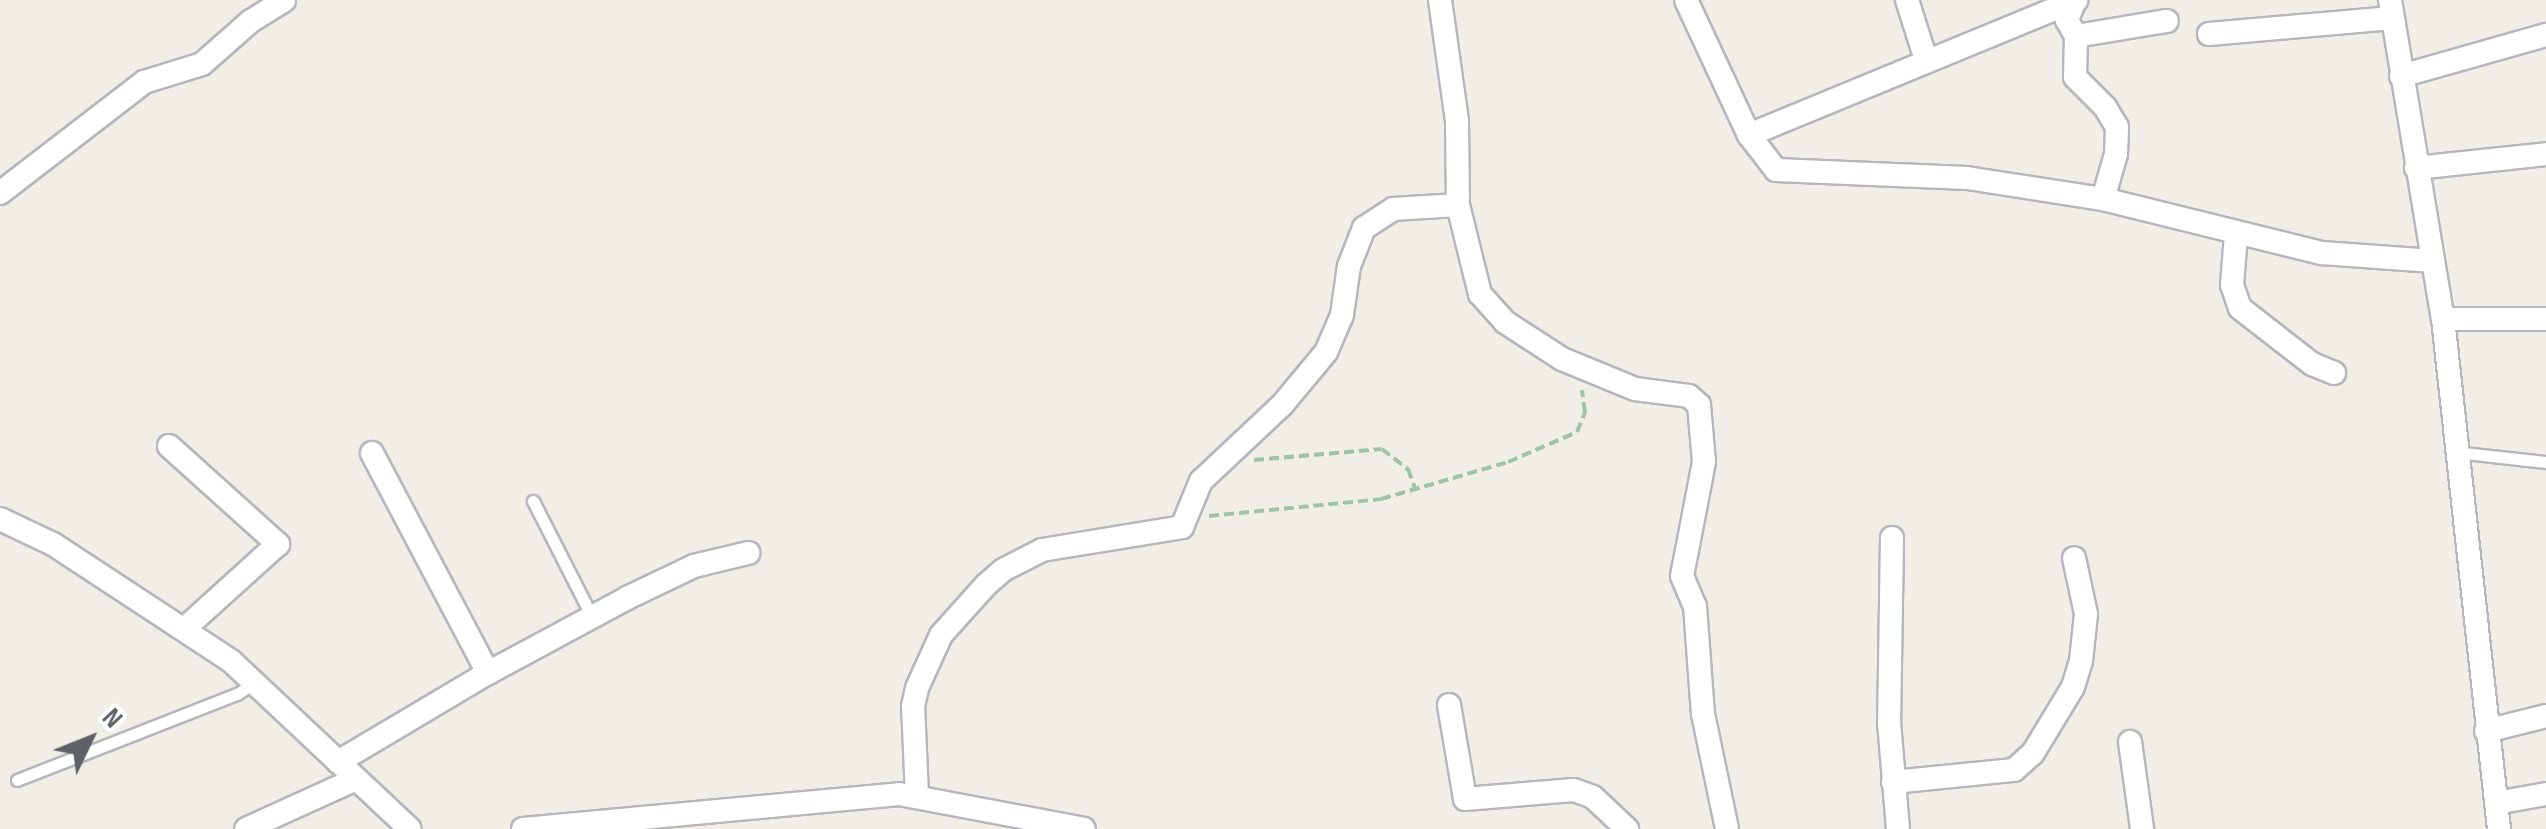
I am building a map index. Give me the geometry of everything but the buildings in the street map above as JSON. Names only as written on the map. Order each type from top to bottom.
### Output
[{"type":"street","points":[[0,193],[144,82],[202,64],[251,21],[284,0]]},
{"type":"street","points":[[1440,0],[1457,121],[1458,204],[1472,277],[1490,310],[1521,335],[1578,365],[1635,389],[1689,396],[1699,404],[1704,462],[1682,576],[1695,606],[1703,714],[1727,829]]},
{"type":"street","points":[[1686,0],[1764,161],[1791,174],[1967,178],[2104,200],[2322,253],[2432,261]]},
{"type":"street","points":[[1907,0],[1926,60]]},
{"type":"street","points":[[1749,135],[2076,0]]},
{"type":"street","points":[[2076,0],[2067,20],[2076,36],[2075,77],[2106,107],[2118,127],[2116,154],[2104,200]]},
{"type":"street","points":[[2209,34],[2391,9],[2443,319],[2499,829]]},
{"type":"street","points":[[2076,36],[2167,21]]},
{"type":"street","points":[[2402,76],[2546,35]]},
{"type":"street","points":[[2416,168],[2546,154]]},
{"type":"street","points":[[917,796],[912,706],[916,688],[941,635],[987,584],[1003,570],[1042,550],[1175,530],[1187,518],[1194,492],[1282,405],[1326,352],[1342,315],[1352,254],[1364,228],[1393,209],[1458,204]]},
{"type":"street","points":[[2236,235],[2232,286],[2240,308],[2312,364],[2334,373]]},
{"type":"street","points":[[2443,319],[2546,319]]},
{"type":"street","points":[[169,446],[278,544],[185,628]]},
{"type":"street","points":[[372,452],[488,673]]},
{"type":"street","points":[[0,519],[53,544],[185,628],[254,683],[410,829]]},
{"type":"street","points":[[1892,538],[1889,708],[1898,829]]},
{"type":"street","points":[[338,762],[592,617],[694,566],[748,553]]},
{"type":"street","points":[[1893,782],[2014,770],[2033,753],[2073,686],[2081,661],[2086,614],[2074,558]]},
{"type":"street","points":[[1449,705],[1465,799],[1574,790],[1602,804],[1626,829]]},
{"type":"street","points":[[2486,731],[2546,716]]},
{"type":"street","points":[[2130,742],[2142,829]]},
{"type":"street","points":[[246,829],[356,779]]},
{"type":"street","points":[[2496,802],[2546,794]]},
{"type":"street","points":[[524,829],[853,798],[917,796],[1084,829]]},
{"type":"lane","points":[[2456,452],[2546,462]]},
{"type":"lane","points":[[532,501],[592,617]]},
{"type":"lane","points":[[17,780],[237,694],[254,683]]},
{"type":"path","points":[[1187,518],[1345,505],[1416,491],[1508,462],[1577,432],[1585,412],[1578,365]]},
{"type":"path","points":[[1220,463],[1365,447],[1382,450],[1408,469],[1416,491]]}]
